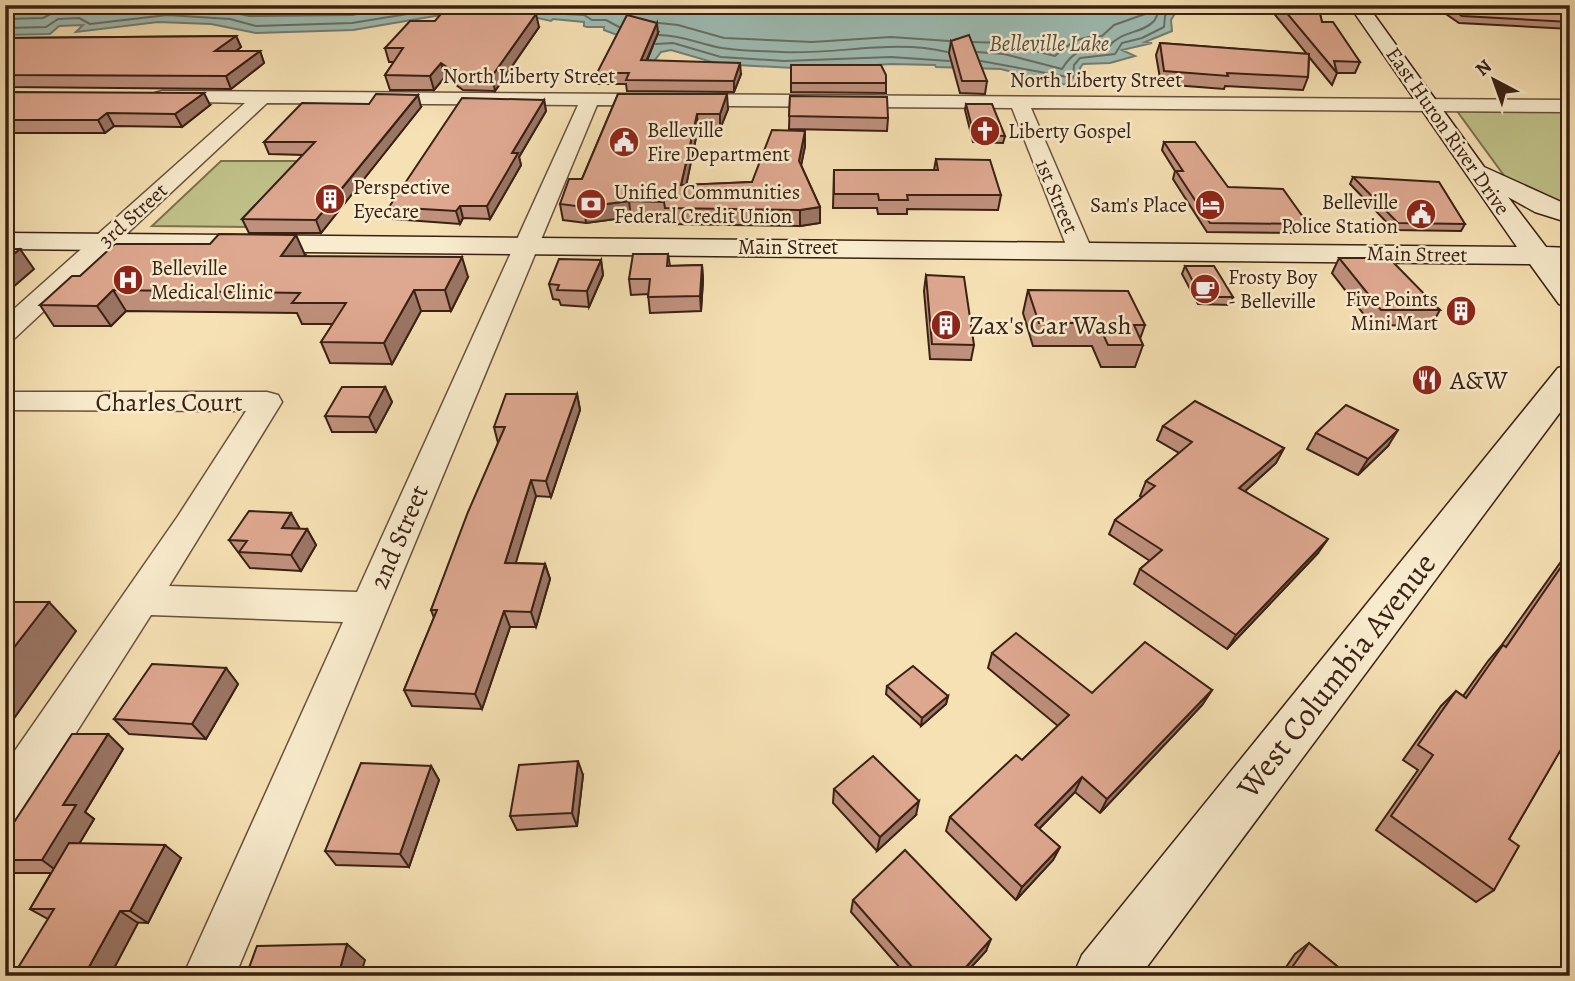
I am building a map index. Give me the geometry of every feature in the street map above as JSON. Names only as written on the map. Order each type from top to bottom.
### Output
[{"type":"main road","name":"East Huron River Drive","points":[[1358,5],[1474,170],[1570,298]]},
{"type":"main road","points":[[1474,170],[1544,206],[1570,215]]},
{"type":"main road","name":"Main Street","points":[[5,241],[1570,256]]},
{"type":"main road","name":"West Columbia Avenue","points":[[1103,976],[1570,374]]},
{"type":"street","name":"North Liberty Street","points":[[140,97],[1570,106]]},
{"type":"street","name":"3rd Street","points":[[5,332],[261,98]]},
{"type":"street","name":"2nd Street","points":[[209,976],[591,98]]},
{"type":"street","name":"1st Street","points":[[1019,103],[1080,250]]},
{"type":"street","name":"Charles Court","points":[[5,401],[267,402],[141,600],[5,804]]},
{"type":"street","points":[[141,600],[369,608]]},
{"type":"green space","points":[[1457,111],[1570,111],[1570,210],[1508,181]]},
{"type":"green space","points":[[221,161],[314,161],[252,227],[152,226]]},
{"type":"water","name":"Belleville Lake","points":[[5,5],[1180,5],[1171,20],[1172,31],[1145,42],[1152,43],[1122,50],[1135,56],[1110,63],[1083,64],[1080,68],[1082,81],[1074,85],[1057,84],[1001,69],[935,65],[891,64],[812,69],[719,64],[671,50],[661,52],[652,64],[646,64],[641,44],[604,30],[604,27],[587,27],[584,22],[551,21],[488,7],[353,30],[256,33],[211,24],[158,22],[76,32],[83,25],[59,26],[50,34],[5,35]]},
{"type":"building","points":[[1280,5],[1318,5],[1322,22],[1333,22],[1360,62],[1334,61],[1337,73]]},
{"type":"building","points":[[1447,5],[1570,5],[1570,22],[1462,16]]},
{"type":"building","points":[[445,9],[482,9],[479,13],[536,14],[492,76],[460,76],[441,63],[430,76],[385,75],[403,48],[385,48],[410,21],[435,21]]},
{"type":"building","points":[[627,15],[657,23],[641,60],[740,63],[734,81],[626,80],[629,73],[597,73]]},
{"type":"building","points":[[969,35],[987,81],[962,81],[951,41]]},
{"type":"building","points":[[236,36],[215,51],[260,51],[226,76],[5,75],[5,38]]},
{"type":"building","points":[[1160,43],[1309,54],[1308,77],[1227,73],[1228,76],[1164,71]]},
{"type":"building","points":[[791,65],[881,65],[886,75],[886,83],[791,83]]},
{"type":"building","points":[[5,92],[204,93],[175,114],[107,113],[98,120],[5,120]]},
{"type":"building","points":[[376,94],[418,95],[316,220],[242,219],[315,142],[264,142],[302,103],[369,104]]},
{"type":"building","points":[[618,94],[727,94],[720,114],[697,114],[681,185],[752,182],[772,130],[805,131],[799,161],[820,207],[800,210],[665,208],[664,202],[629,201],[584,207],[560,204],[569,179],[582,179]]},
{"type":"building","points":[[790,96],[887,97],[888,118],[789,116]]},
{"type":"building","points":[[462,98],[544,100],[512,153],[518,153],[487,206],[460,206],[456,211],[389,207]]},
{"type":"building","points":[[966,104],[992,104],[1005,136],[974,135]]},
{"type":"building","points":[[1164,142],[1195,142],[1228,187],[1283,189],[1308,224],[1210,223],[1176,171],[1183,171]]},
{"type":"building","points":[[936,159],[990,160],[1001,195],[907,195],[908,200],[879,200],[878,194],[834,194],[834,170],[938,170]]},
{"type":"building","points":[[1353,177],[1439,182],[1465,224],[1398,223]]},
{"type":"building","points":[[219,234],[296,235],[281,256],[462,257],[445,290],[414,290],[384,343],[321,342],[346,303],[292,303],[300,293],[113,290],[97,306],[40,305],[72,276],[80,276],[115,244],[210,244]]},
{"type":"building","points":[[5,249],[20,249],[5,261]]},
{"type":"building","points":[[633,254],[668,254],[667,266],[702,265],[700,296],[648,297],[650,279],[629,279]]},
{"type":"building","points":[[1339,258],[1389,258],[1440,310],[1381,310]]},
{"type":"building","points":[[559,259],[601,260],[587,291],[557,290],[559,285],[549,284]]},
{"type":"building","points":[[1185,266],[1214,266],[1233,297],[1201,297]]},
{"type":"building","name":"Zax's Car Wash","points":[[926,275],[964,277],[974,345],[932,344]]},
{"type":"building","points":[[1028,290],[1128,291],[1145,325],[1134,325],[1143,345],[1108,345],[1098,323],[1039,323]]},
{"type":"building","points":[[342,387],[385,387],[369,417],[325,416]]},
{"type":"building","points":[[506,394],[577,394],[546,481],[531,480],[505,563],[545,564],[531,612],[504,611],[475,694],[404,690],[437,610],[431,610],[468,512],[505,427],[494,427]]},
{"type":"building","points":[[1195,401],[1284,448],[1239,488],[1328,539],[1236,635],[1140,569],[1162,550],[1115,520],[1155,486],[1146,481],[1192,442],[1163,426]]},
{"type":"building","points":[[1346,405],[1398,430],[1368,459],[1316,433]]},
{"type":"building","points":[[249,511],[291,513],[282,528],[307,529],[291,555],[239,552],[247,541],[229,540]]},
{"type":"building","points":[[1570,554],[1570,734],[1509,839],[1519,846],[1494,890],[1391,816],[1433,755],[1418,745],[1456,691],[1466,698],[1503,645],[1506,647]]},
{"type":"building","points":[[5,602],[49,602],[5,659]]},
{"type":"building","points":[[1016,633],[1092,693],[1145,642],[1212,690],[1107,799],[1082,777],[1035,825],[1060,847],[1022,887],[950,817],[1016,755],[1022,760],[1069,715],[992,653]]},
{"type":"building","points":[[152,664],[226,668],[192,724],[114,719]]},
{"type":"building","points":[[913,666],[948,696],[922,718],[887,686]]},
{"type":"building","points":[[72,734],[108,734],[63,805],[76,805],[42,860],[5,860],[5,836]]},
{"type":"building","points":[[873,756],[919,801],[880,837],[834,789]]},
{"type":"building","points":[[578,761],[572,813],[510,816],[519,765]]},
{"type":"building","points":[[361,763],[431,766],[400,854],[325,851]]},
{"type":"building","points":[[69,843],[165,845],[130,911],[120,911],[84,976],[13,976],[54,909],[30,909]]},
{"type":"building","points":[[905,850],[991,939],[958,976],[920,976],[853,900]]},
{"type":"building","points":[[1309,943],[1349,976],[1286,976]]},
{"type":"building","points":[[347,944],[338,976],[246,976],[257,946]]},
{"type":"place","name":"Liberty Gospel","points":[[985,131]]},
{"type":"place","name":"Belleville Fire Department","points":[[624,142]]},
{"type":"place","name":"Perspective Eyecare","points":[[330,199]]},
{"type":"place","name":"Unified Communities Federal Credit Union","points":[[591,204]]},
{"type":"place","name":"Sam's Place","points":[[1210,205]]},
{"type":"place","name":"Belleville Police Station","points":[[1421,214]]},
{"type":"place","name":"Belleville Medical Clinic","points":[[128,280]]},
{"type":"place","name":"Frosty Boy - Belleville","points":[[1205,289]]},
{"type":"place","name":"Five Points Mini Mart","points":[[1461,311]]},
{"type":"place","name":"Zax's Car Wash","points":[[946,325]]},
{"type":"place","name":"A&W","points":[[1427,380]]}]
